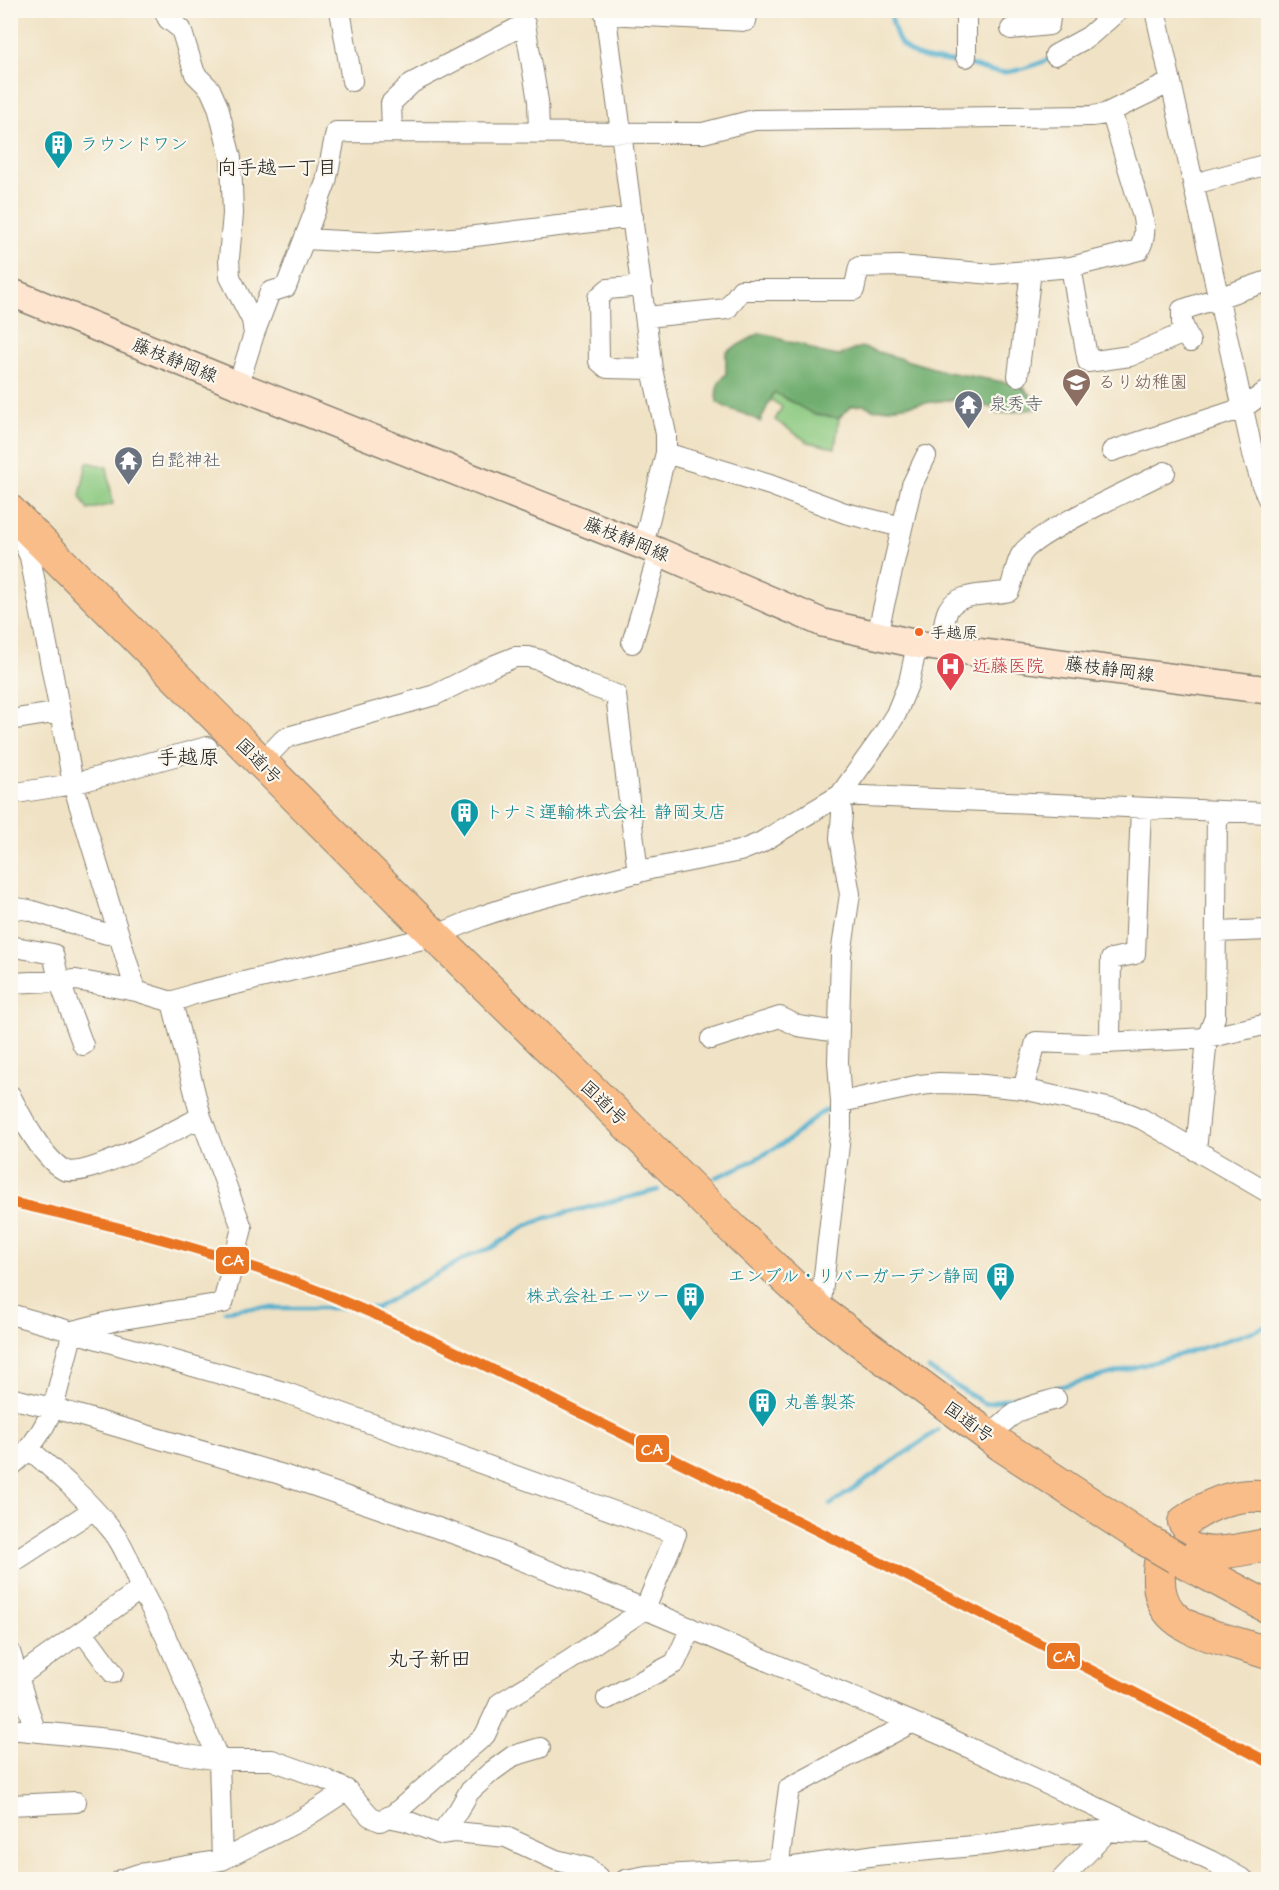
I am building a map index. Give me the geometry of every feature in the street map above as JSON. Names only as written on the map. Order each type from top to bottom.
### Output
[{"type":"highway","name":"国道1号","points":[[10,512],[435,936],[735,1231],[820,1311],[1044,1475],[1168,1543],[1269,1607]]},
{"type":"highway","points":[[917,1384],[998,1428],[1168,1543],[1194,1551],[1213,1553],[1269,1545]]},
{"type":"highway","points":[[1264,1492],[1213,1503],[1168,1543],[1158,1578],[1160,1597],[1174,1618],[1184,1626],[1269,1653]]},
{"type":"main road","name":"藤枝静岡線","points":[[10,292],[238,385],[651,548],[823,623],[929,646],[1269,690]]},
{"type":"street","points":[[164,10],[168,19],[180,29],[195,74],[210,89],[218,107],[231,158],[233,214],[229,258],[230,277],[252,320],[254,334]]},
{"type":"street","points":[[340,10],[352,81]]},
{"type":"street","points":[[632,643],[651,548],[666,453],[666,434],[652,369],[605,12],[746,21],[748,10]]},
{"type":"street","points":[[966,10],[966,57]]},
{"type":"street","points":[[1011,29],[1088,37],[1119,10]]},
{"type":"street","points":[[1155,10],[1243,408],[1266,484]]},
{"type":"street","points":[[392,131],[391,103],[412,83],[525,24],[538,101],[539,132]]},
{"type":"street","points":[[238,385],[270,292],[286,287],[305,238],[326,182],[336,132],[704,133],[754,120],[1092,116],[1111,111],[1171,82]]},
{"type":"street","points":[[646,317],[727,309],[741,290],[854,290],[859,267],[899,266],[993,274],[1071,267],[1138,250],[1144,240],[1145,227],[1111,111]]},
{"type":"street","points":[[1194,184],[1269,164]]},
{"type":"street","points":[[305,238],[378,243],[467,237],[633,217]]},
{"type":"street","points":[[1071,267],[1088,362],[1130,356],[1188,337],[1182,323],[1182,310],[1269,281]]},
{"type":"street","points":[[1018,376],[1031,271]]},
{"type":"street","points":[[642,286],[608,289],[598,298],[599,361],[607,368],[652,369]]},
{"type":"street","points":[[1112,451],[1243,408],[1269,390]]},
{"type":"street","points":[[666,453],[770,485],[845,513],[902,527]]},
{"type":"street","points":[[877,635],[912,485],[926,456]]},
{"type":"street","points":[[10,983],[76,980],[136,991],[172,1002],[194,994],[435,936],[515,905],[638,873],[740,851],[760,843],[840,795],[896,714],[909,682],[954,601],[962,597],[1009,591],[1021,556],[1030,544],[1051,530],[1165,472]]},
{"type":"street","points":[[10,512],[30,557],[73,783],[136,991]]},
{"type":"street","points":[[261,763],[283,740],[291,736],[435,695],[495,664],[515,657],[540,660],[588,685],[616,695],[638,873]]},
{"type":"street","points":[[10,720],[60,712]]},
{"type":"street","points":[[10,794],[73,783],[207,747]]},
{"type":"street","points":[[840,795],[1269,813]]},
{"type":"street","points":[[820,1311],[841,1127],[838,1032],[841,955],[850,894],[840,838],[842,814],[840,795]]},
{"type":"street","points":[[1110,1043],[1111,959],[1135,954],[1141,809]]},
{"type":"street","points":[[1196,1151],[1207,1038],[1215,1017],[1218,812]]},
{"type":"street","points":[[10,907],[29,910],[107,934],[118,933]]},
{"type":"street","points":[[1218,932],[1269,930]]},
{"type":"street","points":[[10,946],[53,954],[59,980],[83,1045]]},
{"type":"street","points":[[74,1331],[117,1320],[223,1303],[242,1228],[201,1117],[172,1002]]},
{"type":"street","points":[[711,1039],[780,1017],[798,1026],[838,1032]]},
{"type":"street","points":[[1023,1089],[1036,1042],[1110,1043],[1207,1038],[1269,1024]]},
{"type":"street","points":[[841,1101],[939,1083],[1023,1089],[1125,1112],[1142,1119],[1269,1192]]},
{"type":"street","points":[[10,1095],[25,1123],[53,1162],[66,1171],[79,1171],[125,1155],[201,1117]]},
{"type":"street","points":[[10,1314],[284,1392],[676,1534],[645,1609],[570,1660],[500,1703],[485,1735],[394,1814],[380,1821],[370,1816],[347,1790],[322,1778],[272,1760],[219,1760],[118,1740],[10,1729]]},
{"type":"street","points":[[10,1467],[40,1433],[53,1408],[74,1331]]},
{"type":"street","points":[[10,1398],[53,1408],[290,1478],[458,1535],[691,1628],[953,1740],[1153,1833],[1244,1880]]},
{"type":"street","points":[[998,1428],[1013,1413],[1024,1407],[1056,1399]]},
{"type":"street","points":[[28,1449],[74,1489],[110,1528],[127,1556],[165,1635],[219,1760],[222,1860]]},
{"type":"street","points":[[10,1564],[93,1510]]},
{"type":"street","points":[[18,1677],[141,1589]]},
{"type":"street","points":[[607,1699],[675,1663],[691,1628]]},
{"type":"street","points":[[83,1632],[113,1672]]},
{"type":"street","points":[[10,1652],[35,1731]]},
{"type":"street","points":[[778,1869],[789,1788],[911,1723]]},
{"type":"street","points":[[440,1834],[458,1811],[468,1792],[491,1772],[513,1756],[540,1748]]},
{"type":"street","points":[[121,1880],[139,1874],[222,1860],[301,1820],[347,1790]]},
{"type":"street","points":[[10,1805],[76,1802]]},
{"type":"street","points":[[388,1816],[440,1834],[455,1832],[506,1837],[556,1860],[588,1868],[601,1880]]},
{"type":"street","points":[[625,1880],[646,1876],[778,1869],[876,1855],[984,1845],[1060,1834],[1108,1831],[1153,1833]]},
{"type":"street","points":[[1061,1880],[1108,1831]]},
{"type":"green space","points":[[760,333],[838,356],[861,347],[947,372],[1015,384],[1026,391],[1036,409],[997,414],[994,407],[973,406],[960,400],[946,400],[875,410],[864,405],[851,406],[839,418],[813,414],[774,392],[760,422],[717,402],[716,394],[717,387],[726,374],[726,352]]},
{"type":"green space","points":[[778,379],[1023,387],[1031,395],[1036,409],[993,401],[973,406],[960,400],[900,406],[889,401],[851,406],[839,418],[835,448],[808,442],[775,420],[782,407],[770,399]]},
{"type":"green space","points":[[87,462],[107,467],[113,504],[88,510],[80,496]]},
{"type":"waterway","points":[[890,10],[894,29],[902,45],[923,58],[962,63],[1002,72],[1025,68],[1052,58]]},
{"type":"waterway","points":[[716,1177],[787,1141],[817,1116],[837,1106]]},
{"type":"waterway","points":[[225,1311],[247,1308],[376,1308],[471,1255],[491,1248],[526,1226],[546,1218],[658,1190]]},
{"type":"waterway","points":[[929,1369],[985,1404],[1128,1370],[1268,1326]]},
{"type":"waterway","points":[[830,1505],[938,1430]]},
{"type":"transit line","name":"CA","points":[[10,1202],[137,1232],[220,1256],[303,1285],[387,1320],[516,1381],[833,1539],[1268,1762]]},
{"type":"place","name":"ラウンドワン","points":[[59,170]]},
{"type":"place","name":"るり幼稚園","points":[[1077,408]]},
{"type":"place","name":"泉秀寺","points":[[968,430]]},
{"type":"place","name":"白髭神社","points":[[128,486]]},
{"type":"place","name":"手越原","points":[[919,632]]},
{"type":"place","name":"近藤医院","points":[[951,692]]},
{"type":"place","name":"トナミ運輸株式会社 静岡支店","points":[[464,838]]},
{"type":"place","name":"エンブル・リバーガーデン静岡","points":[[1000,1302]]},
{"type":"place","name":"株式会社エーツー","points":[[691,1322]]},
{"type":"place","name":"丸善製茶","points":[[763,1428]]},
{"type":"district","name":"向手越一丁目","points":[[277,167]]},
{"type":"district","name":"手越原","points":[[188,757]]},
{"type":"district","name":"丸子新田","points":[[429,1659]]}]
